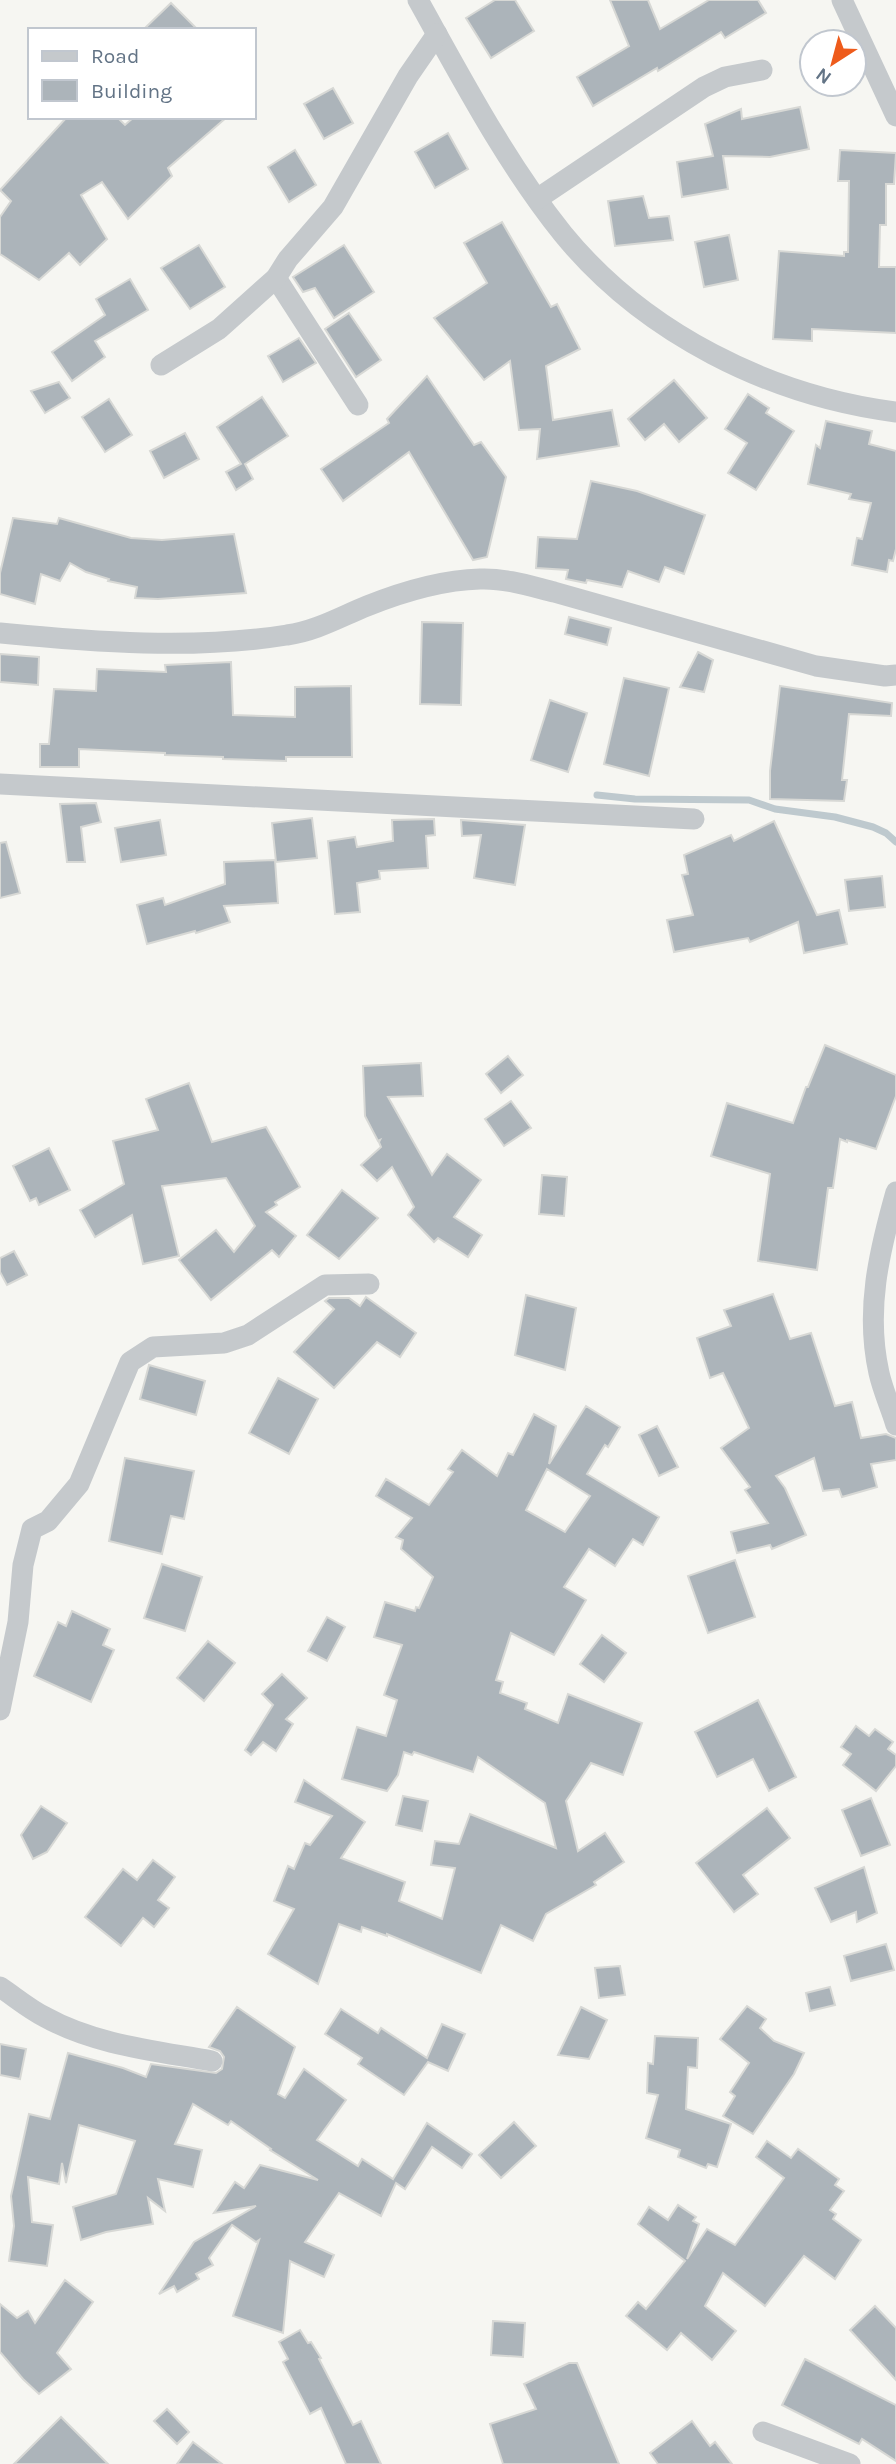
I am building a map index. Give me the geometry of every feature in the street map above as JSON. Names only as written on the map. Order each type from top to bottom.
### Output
[{"type":"street","points":[[418,0],[486,119],[537,199],[590,265],[669,328],[725,361],[770,381],[815,396],[896,412]]},
{"type":"street","points":[[842,0],[896,116]]},
{"type":"street","points":[[161,365],[219,329],[276,278],[288,259],[333,207],[408,75],[437,34]]},
{"type":"street","points":[[537,199],[704,87],[725,76],[762,70]]},
{"type":"street","points":[[276,278],[358,405]]},
{"type":"street","points":[[0,633],[116,642],[215,642],[288,635],[326,625],[404,593],[481,579],[517,583],[554,592],[816,666],[885,676],[896,675]]},
{"type":"street","points":[[0,784],[694,818]]},
{"type":"street","points":[[896,1192],[883,1241],[872,1306],[880,1375],[896,1425]]},
{"type":"street","points":[[0,1710],[18,1622],[23,1565],[32,1529],[48,1521],[79,1484],[130,1362],[153,1347],[225,1343],[248,1335],[325,1285],[369,1284]]},
{"type":"street","points":[[0,1987],[44,2017],[78,2032],[128,2046],[212,2061]]},
{"type":"street","points":[[763,2432],[850,2464]]},
{"type":"building","points":[[495,0],[515,0],[534,31],[491,58],[466,18]]},
{"type":"building","points":[[610,0],[648,0],[660,29],[709,0],[758,0],[766,13],[725,38],[721,32],[658,71],[657,68],[593,106],[577,77],[629,46]]},
{"type":"building","points":[[171,3],[196,28],[145,28]]},
{"type":"building","points":[[333,88],[353,123],[324,139],[304,104]]},
{"type":"building","points":[[800,107],[809,149],[770,157],[723,156],[728,189],[682,197],[677,162],[713,156],[705,124],[741,109],[742,119]]},
{"type":"building","points":[[65,119],[119,119],[125,125],[132,119],[225,119],[168,168],[172,176],[128,219],[102,182],[81,195],[107,239],[80,265],[69,253],[39,280],[0,254],[0,217],[11,201],[0,190]]},
{"type":"building","points":[[448,133],[468,169],[435,188],[415,152]]},
{"type":"building","points":[[295,150],[316,185],[289,202],[268,167]]},
{"type":"building","points":[[840,150],[896,153],[894,184],[886,184],[886,225],[880,225],[879,267],[896,267],[896,333],[812,329],[812,341],[773,339],[779,251],[844,256],[844,252],[848,252],[849,181],[838,181]]},
{"type":"building","points":[[643,196],[649,218],[669,216],[673,240],[615,246],[608,201]]},
{"type":"building","points":[[502,222],[551,307],[557,304],[580,349],[546,366],[553,420],[612,410],[619,446],[537,459],[540,429],[519,430],[510,361],[484,380],[434,318],[487,283],[464,243]]},
{"type":"building","points":[[729,235],[738,280],[704,287],[695,242]]},
{"type":"building","points":[[199,245],[225,287],[190,309],[161,268]]},
{"type":"building","points":[[344,245],[374,292],[334,318],[315,288],[303,292],[293,277]]},
{"type":"building","points":[[130,279],[148,310],[95,341],[105,357],[72,381],[52,352],[105,315],[96,299]]},
{"type":"building","points":[[349,313],[381,360],[356,377],[325,329]]},
{"type":"building","points":[[299,338],[316,363],[283,382],[268,356]]},
{"type":"building","points":[[427,376],[474,445],[481,442],[506,477],[487,557],[473,560],[409,452],[343,501],[321,469],[389,423],[387,419]]},
{"type":"building","points":[[674,380],[707,418],[679,442],[664,424],[645,440],[628,419]]},
{"type":"building","points":[[59,382],[70,398],[45,413],[31,391]]},
{"type":"building","points":[[748,394],[769,408],[766,413],[794,431],[756,490],[728,473],[747,443],[725,429]]},
{"type":"building","points":[[262,397],[288,436],[245,464],[253,479],[236,490],[226,472],[241,464],[217,427]]},
{"type":"building","points":[[109,399],[132,435],[105,452],[82,417]]},
{"type":"building","points":[[826,421],[872,431],[869,444],[896,451],[896,549],[893,561],[889,560],[887,572],[852,565],[857,538],[862,539],[871,503],[849,499],[851,494],[808,484],[816,445],[820,448]]},
{"type":"building","points":[[185,433],[199,459],[164,478],[150,451]]},
{"type":"building","points":[[591,481],[637,491],[705,515],[684,574],[665,567],[659,582],[628,571],[622,587],[566,579],[568,570],[536,568],[538,537],[577,539]]},
{"type":"building","points":[[13,518],[57,524],[59,518],[131,538],[162,540],[234,534],[246,593],[135,598],[137,587],[108,581],[109,579],[86,572],[70,563],[60,581],[41,574],[35,604],[0,594],[0,573]]},
{"type":"building","points":[[569,617],[611,628],[607,645],[565,634]]},
{"type":"building","points":[[422,622],[463,623],[461,705],[420,704]]},
{"type":"building","points":[[698,652],[713,660],[704,692],[680,687]]},
{"type":"building","points":[[0,654],[39,657],[38,685],[0,682]]},
{"type":"building","points":[[231,662],[233,715],[295,717],[295,687],[351,686],[352,757],[286,757],[286,761],[79,749],[79,767],[40,767],[40,744],[49,744],[54,689],[96,691],[97,669],[166,672],[165,665]]},
{"type":"building","points":[[624,678],[669,688],[649,776],[604,764]]},
{"type":"building","points":[[780,686],[892,703],[891,716],[849,714],[842,780],[847,780],[844,801],[770,799],[770,771]]},
{"type":"building","points":[[550,700],[587,713],[568,772],[531,760]]},
{"type":"building","points":[[96,803],[101,822],[81,827],[85,862],[67,862],[60,804]]},
{"type":"building","points":[[312,818],[317,858],[276,862],[272,823]]},
{"type":"building","points":[[434,819],[435,835],[426,836],[428,868],[379,871],[380,879],[357,883],[360,912],[335,914],[328,841],[355,837],[357,847],[393,841],[392,820]]},
{"type":"building","points":[[160,820],[166,855],[121,862],[115,828]]},
{"type":"building","points":[[461,820],[525,825],[515,885],[474,878],[481,835],[462,836]]},
{"type":"building","points":[[774,821],[817,915],[839,910],[847,944],[804,953],[798,922],[750,942],[748,938],[674,952],[667,920],[693,915],[682,875],[688,874],[684,855],[731,835],[734,841]]},
{"type":"building","points":[[6,842],[20,893],[0,898],[0,843]]},
{"type":"building","points":[[275,860],[278,903],[224,906],[230,922],[147,944],[137,905],[163,898],[165,905],[225,884],[224,862]]},
{"type":"building","points":[[882,876],[885,907],[849,911],[845,880]]},
{"type":"building","points":[[825,1045],[896,1075],[896,1096],[876,1149],[840,1139],[833,1188],[828,1188],[817,1270],[758,1261],[770,1174],[711,1156],[727,1103],[793,1123]]},
{"type":"building","points":[[508,1056],[523,1075],[501,1093],[486,1074]]},
{"type":"building","points":[[421,1063],[423,1096],[388,1097],[432,1175],[447,1154],[481,1180],[454,1217],[482,1235],[468,1257],[438,1238],[434,1242],[408,1215],[414,1207],[392,1167],[377,1181],[361,1165],[381,1147],[380,1140],[378,1141],[365,1116],[363,1066]]},
{"type":"building","points":[[189,1083],[212,1142],[266,1127],[300,1187],[275,1202],[277,1205],[266,1212],[296,1236],[279,1257],[272,1250],[211,1300],[179,1260],[216,1230],[234,1252],[255,1226],[226,1178],[162,1186],[179,1256],[143,1264],[132,1215],[95,1237],[80,1210],[124,1184],[113,1141],[158,1130],[146,1099]]},
{"type":"building","points":[[511,1101],[531,1128],[504,1146],[485,1119]]},
{"type":"building","points":[[49,1148],[70,1190],[39,1205],[36,1198],[30,1201],[13,1166]]},
{"type":"building","points":[[542,1175],[567,1177],[564,1216],[539,1214]]},
{"type":"building","points":[[342,1190],[378,1218],[339,1259],[307,1235]]},
{"type":"building","points":[[14,1251],[27,1275],[7,1285],[0,1272],[0,1258]]},
{"type":"building","points":[[773,1294],[790,1339],[811,1333],[835,1406],[852,1402],[861,1438],[886,1434],[896,1438],[896,1460],[871,1464],[877,1487],[842,1497],[839,1489],[823,1491],[814,1458],[776,1476],[785,1488],[806,1535],[772,1549],[770,1545],[737,1553],[731,1532],[768,1523],[745,1490],[750,1487],[721,1448],[749,1428],[723,1373],[710,1378],[697,1338],[731,1326],[724,1310]]},
{"type":"building","points":[[526,1295],[576,1308],[565,1370],[515,1355]]},
{"type":"building","points":[[366,1297],[416,1333],[400,1357],[377,1342],[334,1388],[294,1352],[334,1309],[325,1301],[329,1298],[349,1298],[360,1306]]},
{"type":"building","points":[[149,1365],[205,1381],[196,1415],[140,1399]]},
{"type":"building","points":[[278,1378],[318,1399],[289,1454],[249,1433]]},
{"type":"building","points":[[586,1406],[620,1427],[587,1474],[659,1517],[643,1545],[633,1539],[615,1566],[589,1549],[564,1587],[586,1600],[554,1655],[511,1633],[496,1680],[503,1682],[500,1693],[527,1703],[525,1709],[558,1723],[568,1694],[642,1723],[623,1775],[591,1763],[566,1801],[578,1851],[605,1833],[624,1862],[594,1882],[596,1885],[546,1914],[533,1941],[501,1925],[481,1973],[387,1934],[362,1927],[361,1932],[339,1924],[318,1984],[268,1954],[294,1909],[274,1901],[288,1866],[294,1869],[305,1843],[310,1845],[332,1816],[295,1802],[304,1780],[365,1822],[341,1858],[405,1882],[399,1901],[442,1919],[455,1868],[431,1865],[435,1841],[459,1844],[470,1814],[556,1848],[545,1803],[478,1757],[473,1772],[414,1752],[412,1755],[404,1752],[398,1775],[387,1791],[342,1779],[357,1727],[386,1736],[397,1700],[384,1695],[402,1645],[374,1637],[385,1602],[415,1611],[416,1607],[419,1608],[433,1577],[401,1549],[403,1540],[396,1537],[412,1518],[376,1496],[386,1479],[429,1505],[453,1472],[448,1469],[462,1450],[497,1476],[508,1453],[513,1455],[534,1414],[556,1426],[549,1464]],"holes":[[[547,1469],[590,1496],[565,1532],[526,1510]]]},
{"type":"building","points":[[657,1426],[678,1467],[659,1476],[639,1435]]},
{"type":"building","points":[[125,1458],[194,1471],[184,1519],[171,1516],[162,1554],[109,1541]]},
{"type":"building","points":[[735,1560],[755,1617],[708,1633],[688,1576]]},
{"type":"building","points":[[162,1564],[202,1577],[185,1631],[144,1618]]},
{"type":"building","points":[[72,1611],[110,1629],[103,1645],[114,1650],[91,1702],[34,1676],[58,1622],[66,1626]]},
{"type":"building","points":[[327,1617],[345,1627],[327,1661],[308,1651]]},
{"type":"building","points":[[602,1635],[626,1653],[604,1682],[580,1664]]},
{"type":"building","points":[[208,1641],[235,1663],[204,1701],[177,1678]]},
{"type":"building","points":[[282,1674],[307,1698],[286,1719],[293,1724],[276,1751],[263,1742],[251,1755],[245,1750],[273,1705],[262,1694]]},
{"type":"building","points":[[758,1700],[796,1777],[769,1791],[753,1759],[717,1777],[695,1732]]},
{"type":"building","points":[[856,1726],[869,1736],[875,1729],[893,1742],[888,1749],[896,1755],[896,1766],[876,1791],[843,1765],[851,1754],[841,1747]]},
{"type":"building","points":[[403,1796],[428,1801],[422,1831],[396,1825]]},
{"type":"building","points":[[871,1798],[890,1845],[861,1856],[842,1810]]},
{"type":"building","points":[[41,1806],[67,1823],[47,1852],[33,1859],[21,1835]]},
{"type":"building","points":[[767,1808],[790,1838],[743,1875],[758,1894],[734,1912],[696,1863]]},
{"type":"building","points":[[153,1860],[175,1877],[158,1900],[169,1908],[154,1927],[143,1918],[121,1946],[85,1917],[123,1869],[137,1880]]},
{"type":"building","points":[[864,1867],[877,1913],[857,1922],[856,1912],[831,1922],[815,1888]]},
{"type":"building","points":[[886,1944],[894,1970],[851,1981],[844,1956]]},
{"type":"building","points":[[620,1966],[625,1995],[599,1998],[595,1968]]},
{"type":"building","points":[[830,1987],[835,2005],[810,2011],[806,1993]]},
{"type":"building","points":[[747,2006],[766,2019],[760,2028],[774,2041],[804,2053],[794,2074],[753,2134],[723,2116],[735,2096],[730,2092],[749,2063],[720,2039]]},
{"type":"building","points":[[237,2007],[295,2047],[278,2094],[285,2098],[304,2069],[346,2100],[317,2140],[358,2166],[362,2159],[393,2179],[427,2123],[472,2154],[462,2168],[432,2147],[405,2189],[396,2183],[381,2216],[339,2193],[305,2242],[334,2255],[324,2277],[290,2261],[283,2333],[233,2316],[259,2240],[256,2242],[232,2225],[209,2258],[213,2265],[196,2274],[199,2279],[177,2292],[174,2286],[159,2294],[194,2242],[256,2206],[214,2213],[235,2182],[244,2188],[260,2165],[318,2180],[270,2150],[231,2121],[228,2125],[193,2104],[175,2144],[202,2150],[193,2187],[158,2179],[165,2211],[148,2198],[153,2224],[106,2232],[81,2240],[73,2207],[116,2194],[135,2141],[79,2125],[66,2183],[62,2163],[59,2184],[28,2177],[32,2222],[53,2225],[47,2266],[9,2261],[14,2226],[11,2196],[29,2114],[50,2119],[68,2053],[146,2077],[151,2064],[216,2073],[222,2069],[224,2057],[220,2051],[209,2047]]},
{"type":"building","points":[[581,2007],[607,2020],[589,2059],[558,2055]]},
{"type":"building","points":[[341,2009],[378,2033],[381,2028],[427,2058],[442,2024],[465,2034],[448,2071],[428,2062],[404,2095],[358,2064],[362,2058],[325,2034]]},
{"type":"building","points":[[655,2036],[698,2038],[697,2068],[688,2067],[686,2109],[731,2124],[717,2167],[708,2164],[706,2168],[678,2157],[680,2150],[646,2138],[658,2095],[647,2093],[648,2063],[653,2064]]},
{"type":"building","points":[[0,2044],[26,2049],[20,2079],[0,2075]]},
{"type":"building","points":[[514,2122],[536,2146],[501,2178],[479,2155]]},
{"type":"building","points":[[767,2141],[791,2158],[798,2149],[839,2179],[835,2185],[844,2191],[830,2210],[836,2214],[833,2219],[861,2240],[835,2279],[804,2256],[765,2306],[723,2273],[705,2306],[736,2331],[712,2360],[681,2333],[667,2350],[626,2316],[638,2302],[646,2309],[685,2261],[638,2224],[649,2207],[668,2220],[678,2205],[696,2217],[693,2221],[699,2224],[687,2259],[707,2229],[735,2245],[784,2178],[756,2157]]},
{"type":"building","points":[[65,2280],[93,2302],[57,2353],[71,2369],[39,2394],[0,2352],[0,2304],[17,2318],[28,2311],[35,2323]]},
{"type":"building","points":[[875,2306],[896,2328],[896,2380],[850,2330]]},
{"type":"building","points":[[493,2321],[525,2323],[523,2357],[491,2355]]},
{"type":"building","points":[[300,2330],[321,2358],[319,2359],[353,2425],[361,2421],[381,2464],[346,2464],[321,2408],[310,2414],[283,2362],[288,2359],[279,2342]]},
{"type":"building","points":[[805,2359],[896,2405],[896,2461],[862,2439],[859,2444],[782,2405]]},
{"type":"building","points":[[569,2363],[577,2363],[619,2464],[503,2464],[490,2424],[536,2409],[524,2384]]},
{"type":"building","points":[[167,2409],[189,2432],[177,2444],[154,2421]]},
{"type":"building","points":[[61,2417],[108,2464],[14,2464]]},
{"type":"building","points":[[692,2421],[710,2446],[715,2442],[732,2464],[658,2464],[650,2453]]},
{"type":"building","points":[[193,2442],[222,2464],[177,2464]]},
{"type":"waterway","points":[[597,795],[635,799],[749,800],[775,809],[835,817],[873,827],[896,842]]}]
